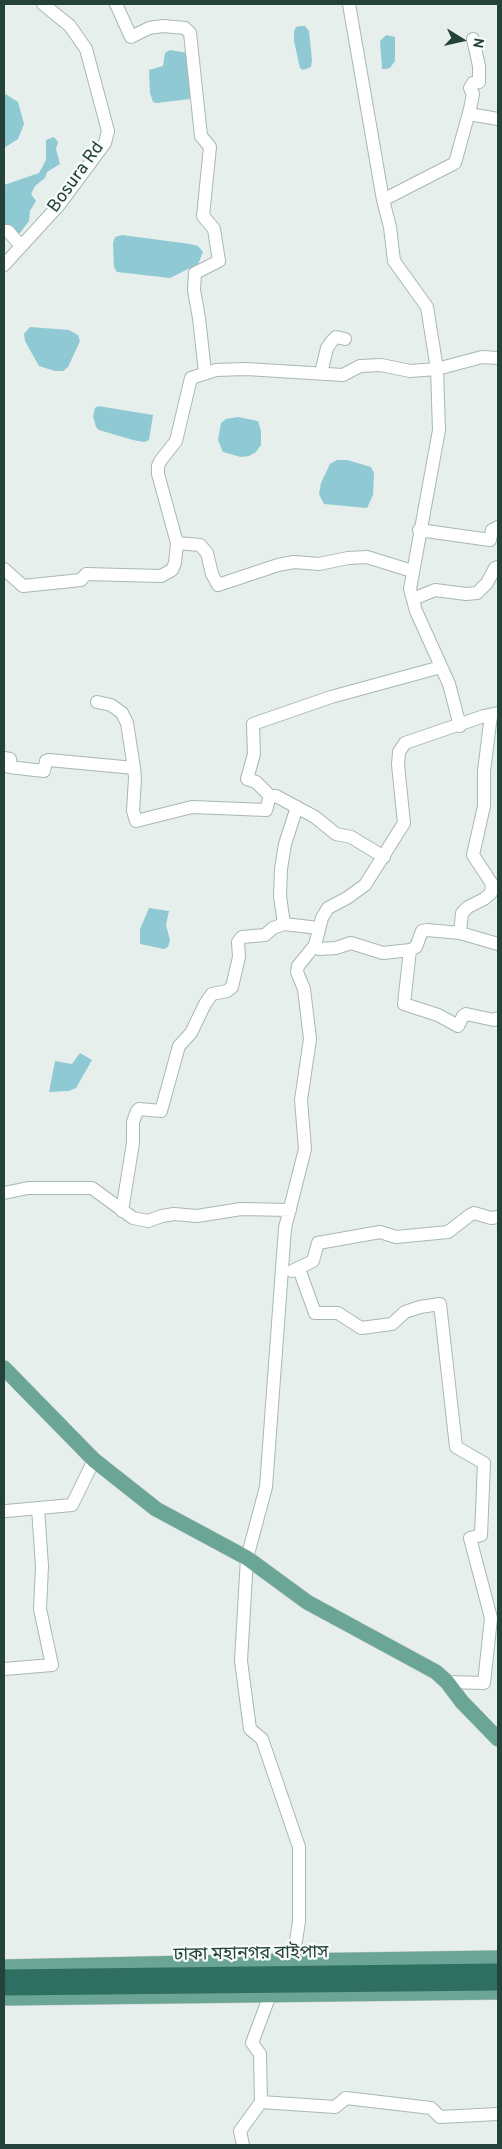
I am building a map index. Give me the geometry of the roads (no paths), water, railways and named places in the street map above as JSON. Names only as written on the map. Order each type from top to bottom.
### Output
[{"type":"highway","name":"ঢাকা মহানগর বাইপাস","points":[[4,1977],[498,1971]]},
{"type":"highway","points":[[4,1988],[498,1983]]},
{"type":"main road","points":[[4,1368],[94,1460],[156,1509],[247,1558],[307,1602],[436,1672],[498,1739]]},
{"type":"main road","points":[[4,1967],[498,1958]]},
{"type":"main road","points":[[4,1998],[498,1992]]},
{"type":"street","name":"Bosura Rd","points":[[4,265],[59,205],[82,176],[105,143],[108,131],[86,49],[70,26],[44,4]]},
{"type":"street","points":[[116,4],[131,36],[149,28],[163,26],[185,28],[190,33],[201,136],[210,147],[203,216],[214,229],[219,261],[195,273],[194,290],[205,372]]},
{"type":"street","points":[[349,4],[383,200],[390,227],[394,261],[427,307],[437,369],[439,430],[419,530],[410,589],[449,684],[460,726]]},
{"type":"street","points":[[383,200],[455,163],[469,114],[473,94],[470,88],[473,83],[479,82],[479,66],[473,40]]},
{"type":"street","points":[[469,114],[498,119]]},
{"type":"street","points":[[4,231],[8,232],[22,246]]},
{"type":"street","points":[[321,373],[327,348],[336,337],[345,339]]},
{"type":"street","points":[[4,569],[22,586],[81,580],[86,574],[161,576],[172,570],[175,563],[177,543],[162,492],[158,466],[176,441],[191,378],[205,372],[265,369],[343,375],[360,366],[381,365],[410,370],[437,369],[482,357],[498,358]]},
{"type":"street","points":[[419,530],[435,530],[490,540],[492,530],[498,526]]},
{"type":"street","points":[[177,543],[200,544],[207,553],[212,574],[218,585],[278,565],[294,562],[319,564],[348,558],[367,557],[412,571]]},
{"type":"street","points":[[413,599],[435,590],[466,594],[477,593],[487,583],[495,568],[498,567]]},
{"type":"street","points":[[384,857],[351,838],[336,834],[315,818],[276,796],[270,796],[256,782],[247,779],[254,754],[253,724],[349,692],[441,667]]},
{"type":"street","points":[[97,702],[112,705],[122,713],[127,723],[135,778],[133,811],[136,820],[192,807],[266,810],[270,796]]},
{"type":"street","points":[[287,1961],[296,1941],[299,1921],[299,1847],[262,1739],[250,1729],[241,1661],[247,1558],[266,1487],[285,1228],[305,1148],[301,1100],[310,1039],[304,989],[297,972],[298,966],[315,945],[322,918],[328,908],[347,898],[365,885],[404,823],[398,764],[399,752],[405,743],[495,714],[484,771],[484,806],[473,855],[492,884],[491,893],[468,907],[462,913],[460,933]]},
{"type":"street","points":[[4,758],[10,759],[9,767],[44,771],[46,761],[49,760],[134,768]]},
{"type":"street","points":[[284,924],[280,896],[281,869],[285,844],[296,807]]},
{"type":"street","points":[[122,1211],[133,1143],[133,1122],[137,1111],[139,1109],[161,1111],[179,1046],[191,1033],[212,994],[227,991],[232,987],[239,957],[238,942],[242,938],[264,935],[273,928],[284,924],[319,928]]},
{"type":"street","points":[[315,945],[319,949],[336,948],[351,943],[383,953],[410,950],[416,946],[422,931],[438,930],[460,933],[498,944]]},
{"type":"street","points":[[410,950],[404,1004],[438,1015],[458,1026],[466,1014],[494,1020],[498,1018]]},
{"type":"street","points":[[4,1193],[28,1188],[92,1188],[133,1218],[148,1221],[174,1214],[197,1216],[241,1209],[290,1210]]},
{"type":"street","points":[[283,1275],[313,1261],[318,1243],[380,1232],[396,1236],[448,1232],[470,1215],[498,1217]]},
{"type":"street","points":[[299,1269],[315,1313],[338,1313],[362,1328],[392,1324],[405,1312],[420,1307],[440,1304],[456,1447],[484,1463],[481,1535],[470,1538],[491,1618],[484,1684],[447,1682]]},
{"type":"street","points":[[6,1511],[72,1505],[94,1460]]},
{"type":"street","points":[[4,1669],[52,1665],[40,1609],[42,1566],[38,1508]]},
{"type":"street","points":[[243,2145],[240,2131],[261,2102],[260,2054],[252,2043],[270,1995]]},
{"type":"street","points":[[261,2102],[334,2107],[346,2098],[430,2108],[440,2116],[498,2114]]},
{"type":"water","points":[[305,26],[309,31],[312,60],[311,67],[303,70],[300,68],[294,41],[296,27]]},
{"type":"water","points":[[386,35],[395,37],[395,61],[390,68],[382,69],[380,41]]},
{"type":"water","points":[[170,50],[188,53],[190,99],[153,102],[150,93],[149,70],[163,66],[165,53]]},
{"type":"water","points":[[4,93],[18,102],[24,124],[18,139],[4,148]]},
{"type":"water","points":[[54,137],[58,142],[56,149],[60,164],[47,172],[45,178],[35,186],[31,194],[36,201],[30,211],[29,221],[20,233],[4,228],[4,185],[39,173],[46,160],[46,140]]},
{"type":"water","points":[[122,235],[190,244],[198,246],[203,252],[198,264],[170,278],[117,272],[114,267],[113,243],[115,237]]},
{"type":"water","points":[[30,327],[69,330],[78,335],[80,341],[68,367],[63,371],[55,371],[39,366],[25,341],[24,334]]},
{"type":"water","points":[[98,406],[153,415],[149,440],[144,442],[133,440],[99,430],[96,427],[93,416],[95,408]]},
{"type":"water","points":[[238,417],[258,421],[261,431],[261,445],[256,452],[249,456],[241,457],[223,452],[218,440],[221,423],[226,419]]},
{"type":"water","points":[[337,460],[347,460],[371,467],[374,473],[373,495],[367,508],[324,504],[319,494],[321,483],[330,464]]},
{"type":"water","points":[[149,908],[169,911],[166,925],[170,940],[168,947],[164,949],[140,944],[140,929]]},
{"type":"water","points":[[80,1053],[92,1060],[76,1088],[69,1091],[49,1092],[55,1061],[72,1064]]}]
